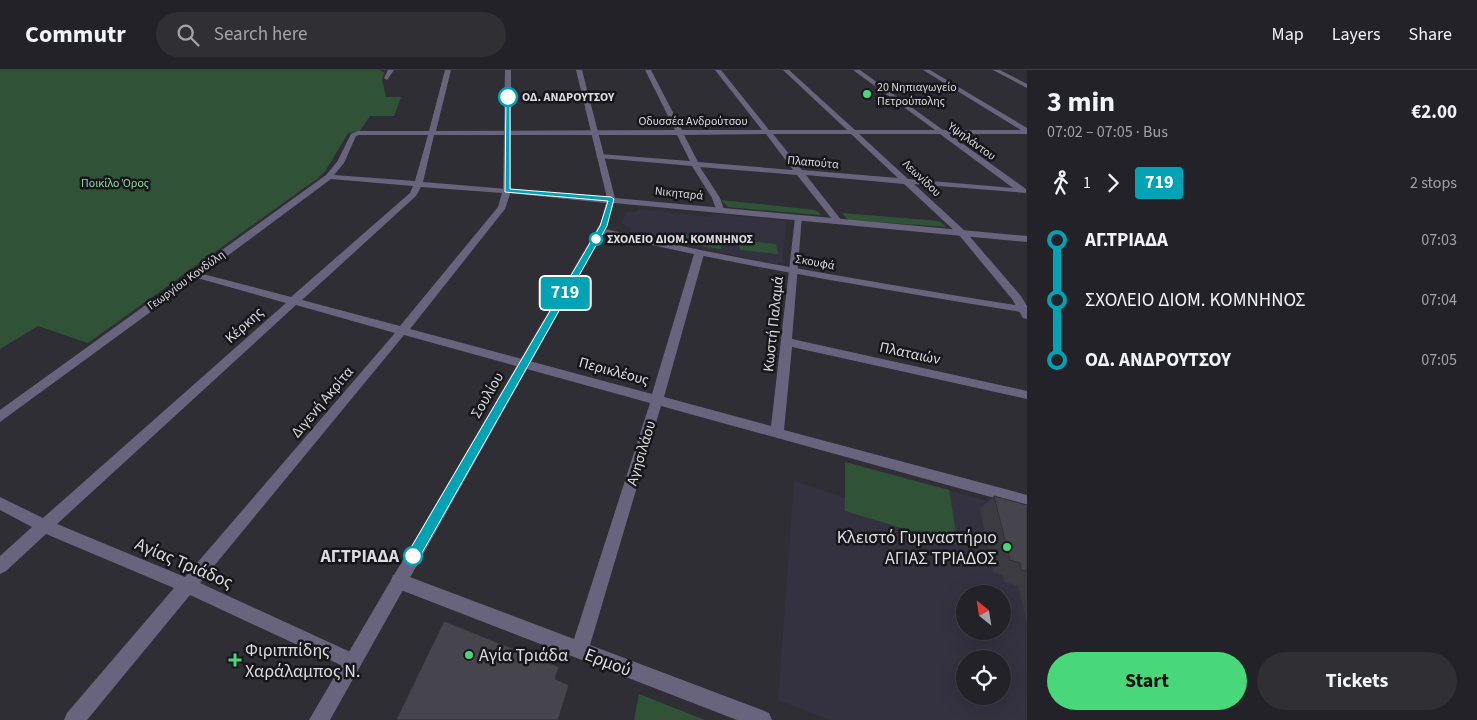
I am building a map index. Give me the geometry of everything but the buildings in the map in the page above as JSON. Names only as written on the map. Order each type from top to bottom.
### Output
[{"type":"street","points":[[387,78],[391,70]]},
{"type":"street","name":"Κέρκης","points":[[0,566],[413,194],[418,185],[448,70]]},
{"type":"street","name":"Διγενή Ακρίτα","points":[[74,720],[403,330],[502,207],[507,190],[508,70]]},
{"type":"street","name":"Σουλίου","points":[[319,720],[351,661],[601,231],[610,209],[611,199],[578,70]]},
{"type":"street","points":[[648,70],[695,164],[716,198],[720,210]]},
{"type":"street","points":[[718,70],[838,221]]},
{"type":"street","name":"Λεωνίδου","points":[[786,70],[962,233],[1026,312]]},
{"type":"street","name":"Υψηλάντου","points":[[856,70],[1025,192]]},
{"type":"street","points":[[926,70],[1027,132]]},
{"type":"street","points":[[996,70],[1027,86]]},
{"type":"street","name":"Οδυσσέα Ανδρούτσου","points":[[358,133],[1027,132]]},
{"type":"street","name":"Γεωργίου Κονδύλη","points":[[0,417],[193,274],[329,177],[340,163],[354,135],[358,133]]},
{"type":"street","name":"Πλαπούτα","points":[[600,156],[1025,192]]},
{"type":"street","name":"Νικηταρά","points":[[329,177],[611,199],[1027,239]]},
{"type":"street","name":"Κωστή Παλαμά","points":[[777,433],[799,218]]},
{"type":"street","name":"Σκουφά","points":[[601,231],[699,254],[1026,312]]},
{"type":"street","name":"Αγησιλάου","points":[[579,651],[657,400],[699,254]]},
{"type":"street","name":"Περικλέους","points":[[193,274],[1027,501]]},
{"type":"street","name":"Πλαταιών","points":[[787,342],[1027,395]]},
{"type":"street","name":"Αγίας Τριάδος","points":[[0,503],[44,526],[188,586],[351,661]]},
{"type":"street","name":"Ερμού","points":[[398,581],[762,720]]},
{"type":"shaded area","points":[[638,209],[712,217],[713,214],[787,221],[782,262],[775,264],[631,233],[631,228],[621,223],[627,211],[637,212]]},
{"type":"shaded area","points":[[845,462],[1027,512],[1027,720],[830,720],[778,700],[794,481],[845,498]]},
{"type":"green space","name":"Ποικίλο Όρος","points":[[0,70],[378,70],[384,72],[382,80],[386,97],[401,97],[394,116],[370,116],[359,132],[348,133],[326,170],[318,178],[88,343],[38,326],[0,349]]},
{"type":"green space","points":[[721,200],[815,210],[821,214],[728,207]]},
{"type":"green space","points":[[842,213],[939,221],[947,227],[848,220]]},
{"type":"green space","points":[[675,233],[722,240],[721,249],[673,242]]},
{"type":"green space","points":[[739,240],[776,244],[778,254],[740,250]]},
{"type":"green space","points":[[845,462],[949,490],[958,545],[845,511]]},
{"type":"green space","points":[[639,694],[705,720],[634,720]]},
{"type":"bus line","name":"719","points":[[413,556],[604,226],[610,209],[611,199],[507,190],[508,97]]},
{"type":"place","name":"20 Νηπιαγωγείο Πετρούπολης","points":[[867,94]]},
{"type":"place","name":"ΟΔ. ΑΝΔΡΟΥΤΣΟΥ","points":[[508,97]]},
{"type":"place","name":"ΣΧΟΛΕΙΟ ΔΙΟΜ. ΚΟΜΝΗΝΟΣ","points":[[596,239]]},
{"type":"place","name":"Κλειστό Γυμναστήριο ΑΓΙΑΣ ΤΡΙΑΔΟΣ","points":[[1007,547]]},
{"type":"place","name":"ΑΓ.ΤΡΙΑΔΑ","points":[[413,556]]},
{"type":"place","name":"Αγία Τριάδα","points":[[469,655]]},
{"type":"place","name":"Φιριππίδης Χαράλαμπος Ν.","points":[[235,660]]}]
